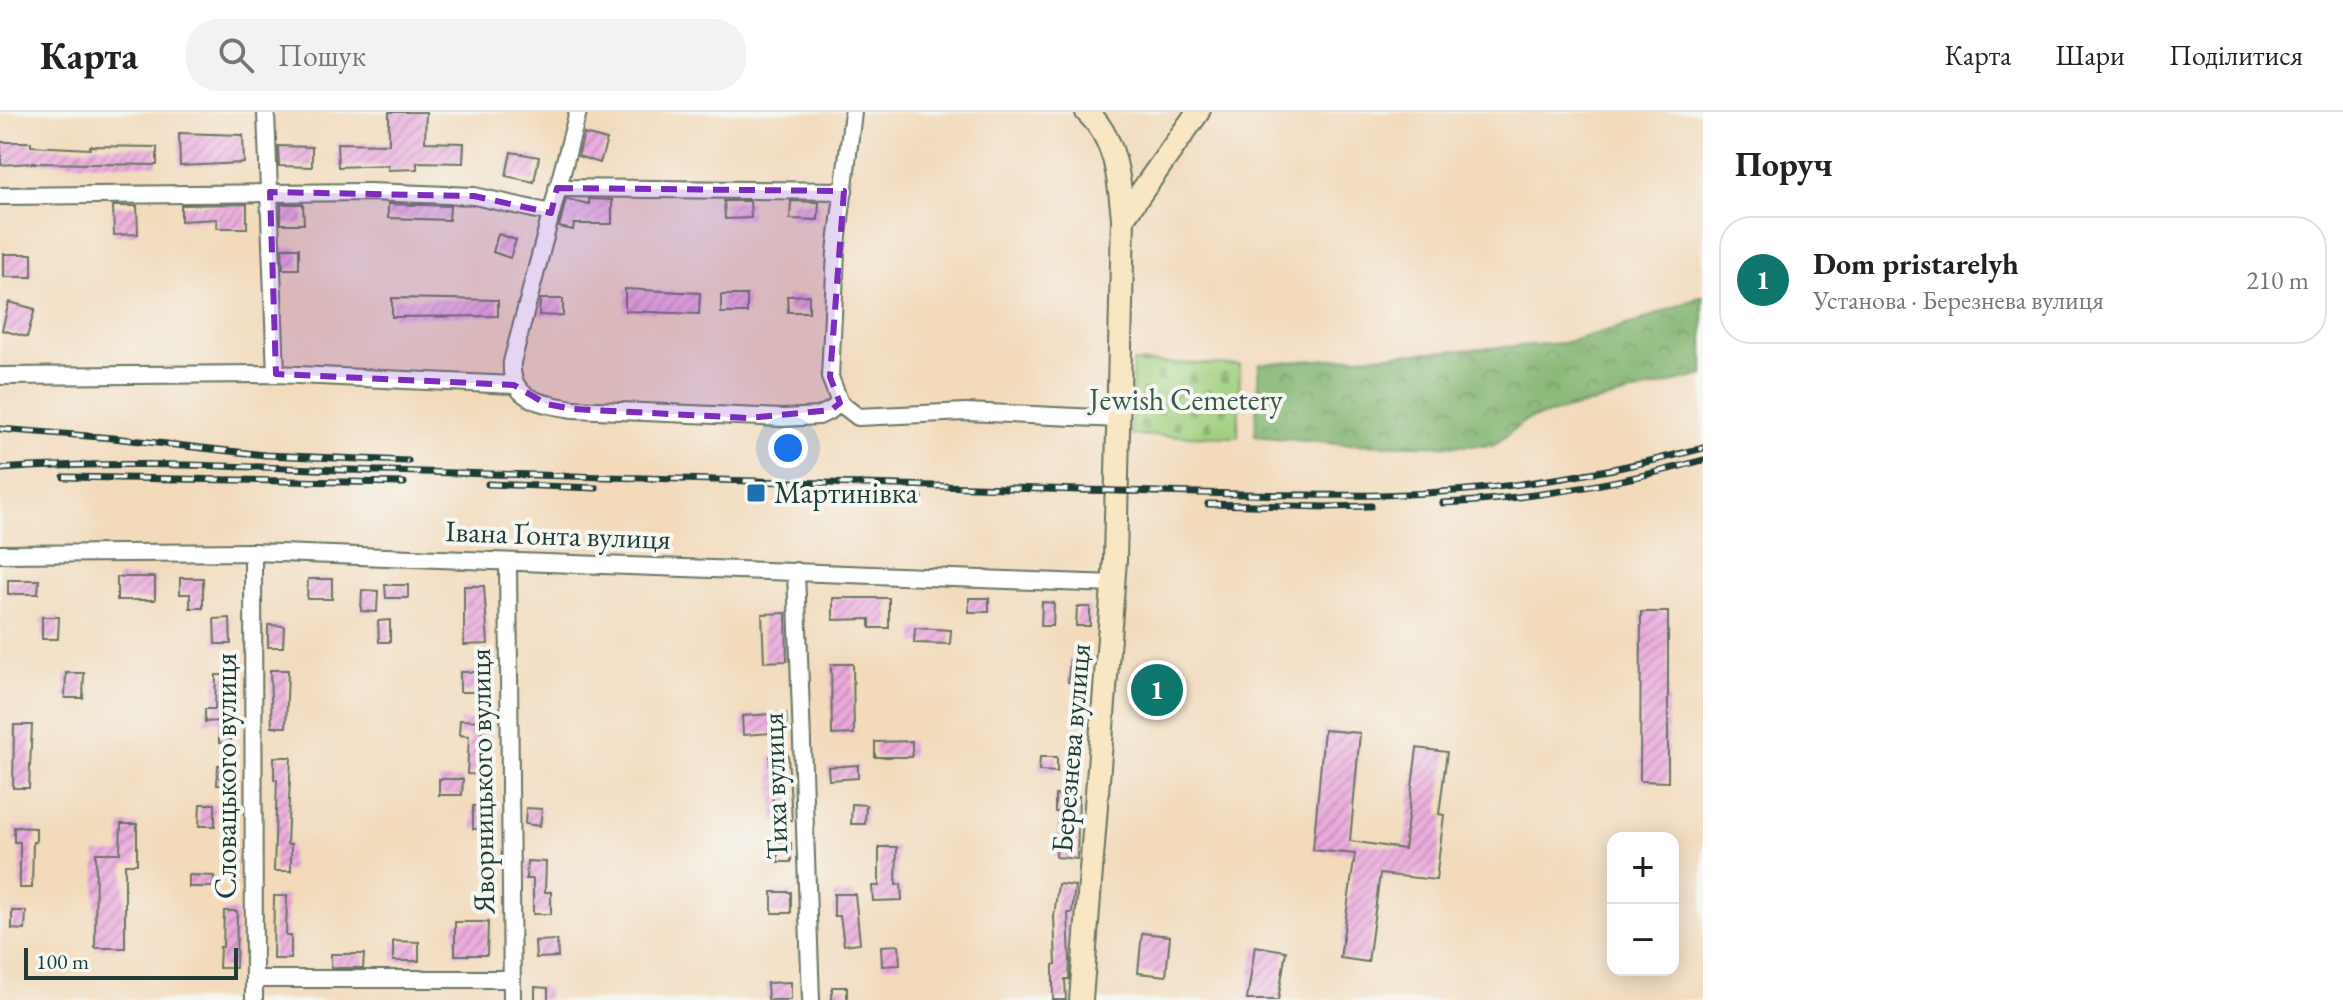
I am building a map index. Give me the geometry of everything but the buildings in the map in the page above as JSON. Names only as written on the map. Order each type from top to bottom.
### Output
[{"type":"main road","name":"Березнева вулиця","points":[[1081,1000],[1114,584],[1123,218],[1118,165],[1099,123],[1087,112]]},
{"type":"main road","points":[[1123,218],[1198,112]]},
{"type":"street","points":[[266,112],[276,374]]},
{"type":"street","points":[[578,112],[512,362],[514,385],[523,395],[546,404],[617,412],[783,418],[819,416],[840,403]]},
{"type":"street","points":[[853,112],[836,252],[830,377],[840,403],[858,417],[966,412],[1119,419]]},
{"type":"street","points":[[557,188],[844,191]]},
{"type":"street","points":[[0,196],[270,192],[474,196],[551,213]]},
{"type":"street","points":[[0,376],[276,374],[514,385]]},
{"type":"street","name":"Івана Ґонта вулиця","points":[[0,554],[253,552],[1114,584]]},
{"type":"street","name":"Словацького вулиця","points":[[253,552],[254,1000]]},
{"type":"street","name":"Яворницького вулиця","points":[[508,562],[512,1000]]},
{"type":"street","name":"Тиха вулиця","points":[[796,571],[811,1000]]},
{"type":"street","points":[[254,979],[512,979]]},
{"type":"highlighted area","points":[[557,188],[844,191],[830,377],[840,403],[831,410],[748,418],[573,409],[546,404],[514,385],[276,374],[270,192],[474,196],[551,213]]},
{"type":"green space","points":[[1703,296],[1703,375],[1526,420],[1493,446],[1337,444],[1255,436],[1259,364],[1564,343],[1637,322]]},
{"type":"green space","name":"Jewish Cemetery","points":[[1133,362],[1240,365],[1238,437],[1131,435]]},
{"type":"railway","points":[[0,429],[265,455],[408,461]]},
{"type":"railway","points":[[0,469],[193,465],[1231,494],[1381,495],[1544,481],[1624,467],[1703,448]]},
{"type":"railway","points":[[1443,503],[1574,489],[1703,460]]},
{"type":"railway","points":[[64,477],[404,483]]},
{"type":"railway","points":[[488,484],[596,488]]},
{"type":"railway","points":[[788,494],[920,497]]},
{"type":"railway","points":[[1208,504],[1371,506]]},
{"type":"place","name":"Мартинівка","points":[[756,493]]},
{"type":"place","name":"Dom pristarelyh","points":[[1157,690]]}]
